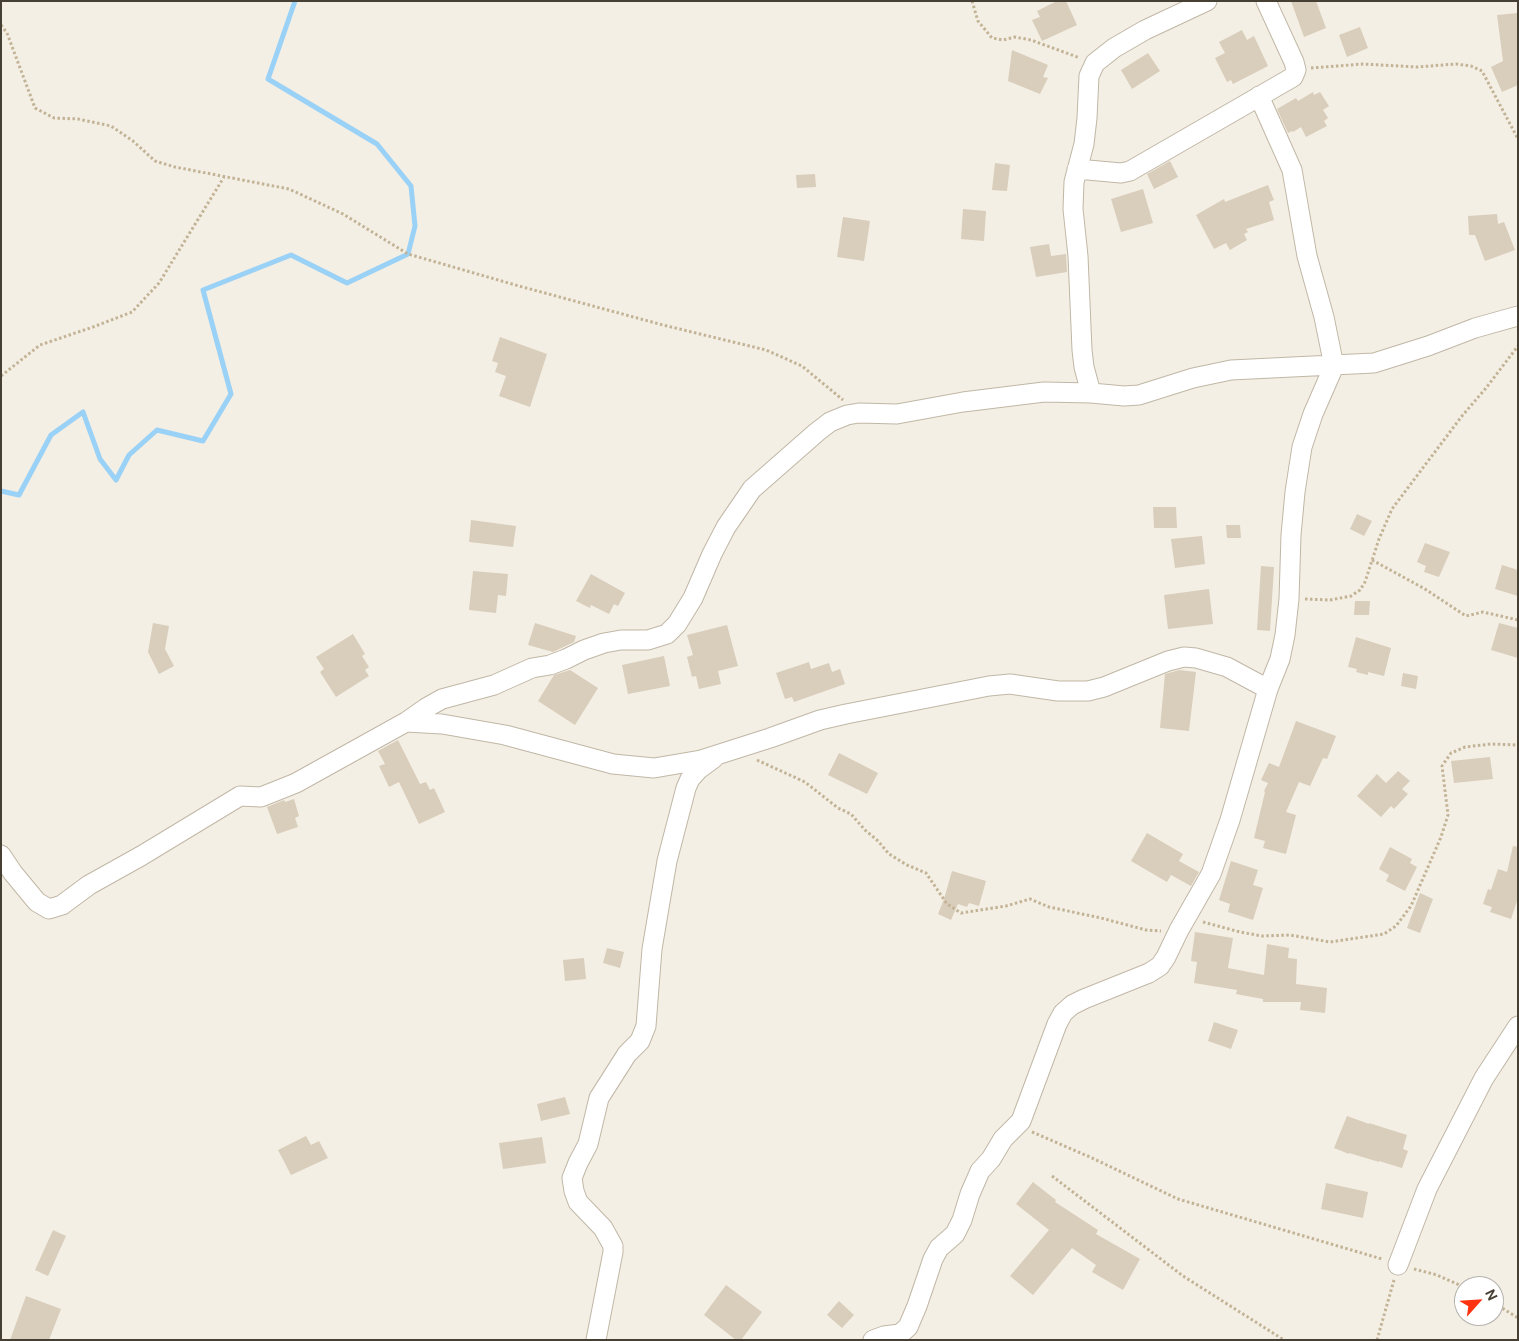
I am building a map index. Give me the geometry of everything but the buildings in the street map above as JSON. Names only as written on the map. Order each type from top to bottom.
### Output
[{"type":"street","points":[[1091,393],[1084,367],[1082,350],[1078,256],[1073,209],[1074,182],[1084,144],[1089,76],[1095,63],[1114,48],[1145,30],[1206,1]]},
{"type":"street","points":[[1077,169],[1121,173],[1130,171],[1293,77],[1296,70],[1294,62],[1266,1]]},
{"type":"street","points":[[873,1340],[884,1336],[900,1334],[908,1327],[938,1248],[955,1234],[980,1171],[991,1159],[1003,1139],[1018,1126],[1027,1108],[1057,1024],[1063,1013],[1072,1005],[1084,999],[1148,973],[1160,966],[1182,923],[1211,874],[1230,820],[1268,689],[1280,658],[1285,635],[1289,599],[1293,509],[1302,447],[1313,414],[1334,366],[1324,316],[1307,256],[1292,170],[1259,96]]},
{"type":"street","points":[[1,855],[37,902],[49,909],[62,905],[89,885],[149,852],[240,796],[261,797],[296,783],[406,722],[442,699],[494,684],[532,668],[566,660],[591,647],[604,643],[621,640],[648,640],[667,634],[677,624],[693,598],[726,527],[752,489],[830,422],[847,415],[859,413],[897,414],[963,402],[1044,392],[1139,395],[1194,378],[1231,370],[1374,363],[1428,346],[1475,328],[1518,316]]},
{"type":"street","points":[[406,722],[442,724],[505,735],[613,764],[654,768],[701,760],[820,720],[990,686],[1010,684],[1068,691],[1088,691],[1104,688],[1168,661],[1184,657],[1196,658],[1227,667],[1268,689]]},
{"type":"street","points":[[596,1340],[613,1246],[603,1228],[578,1202],[572,1178],[588,1144],[600,1098],[627,1054],[640,1041],[646,1026],[652,949],[667,861],[686,788],[690,779],[699,769],[725,753]]},
{"type":"street","points":[[1398,1264],[1431,1181],[1484,1078],[1518,1026]]},
{"type":"path","points":[[972,1],[978,21],[992,38],[1003,40],[1015,37],[1031,40],[1095,63]]},
{"type":"path","points":[[1,25],[7,33],[35,108],[54,118],[78,119],[110,126],[133,141],[155,162],[289,189],[343,214],[408,254],[663,326],[766,350],[802,366],[859,413]]},
{"type":"path","points":[[1296,70],[1363,64],[1418,67],[1456,64],[1471,66],[1482,71],[1518,138]]},
{"type":"path","points":[[1,376],[40,345],[132,312],[159,283],[224,177]]},
{"type":"path","points":[[1289,599],[1330,600],[1351,596],[1360,590],[1365,582],[1379,539],[1392,509],[1518,346]]},
{"type":"path","points":[[1372,560],[1425,589],[1466,616],[1483,612],[1518,620]]},
{"type":"path","points":[[725,753],[758,760],[804,782],[838,808],[851,814],[889,854],[907,865],[926,873],[947,904],[961,913],[1006,906],[1030,899],[1049,907],[1146,930],[1182,923],[1262,936],[1290,935],[1330,942],[1384,934],[1396,926],[1411,906],[1441,837],[1448,815],[1442,766],[1452,753],[1465,747],[1491,744],[1518,745]]},
{"type":"path","points":[[1018,1126],[1090,1157],[1178,1199],[1437,1275],[1454,1283]]},
{"type":"path","points":[[1052,1176],[1183,1276],[1284,1340]]},
{"type":"path","points":[[1378,1340],[1398,1264]]},
{"type":"path","points":[[1504,1309],[1518,1318]]},
{"type":"waterway","points":[[1,491],[19,495],[51,435],[83,412],[100,459],[116,480],[129,455],[157,430],[203,441],[231,394],[203,290],[291,255],[347,283],[408,254],[415,226],[411,186],[377,144],[268,79],[295,1]]}]
